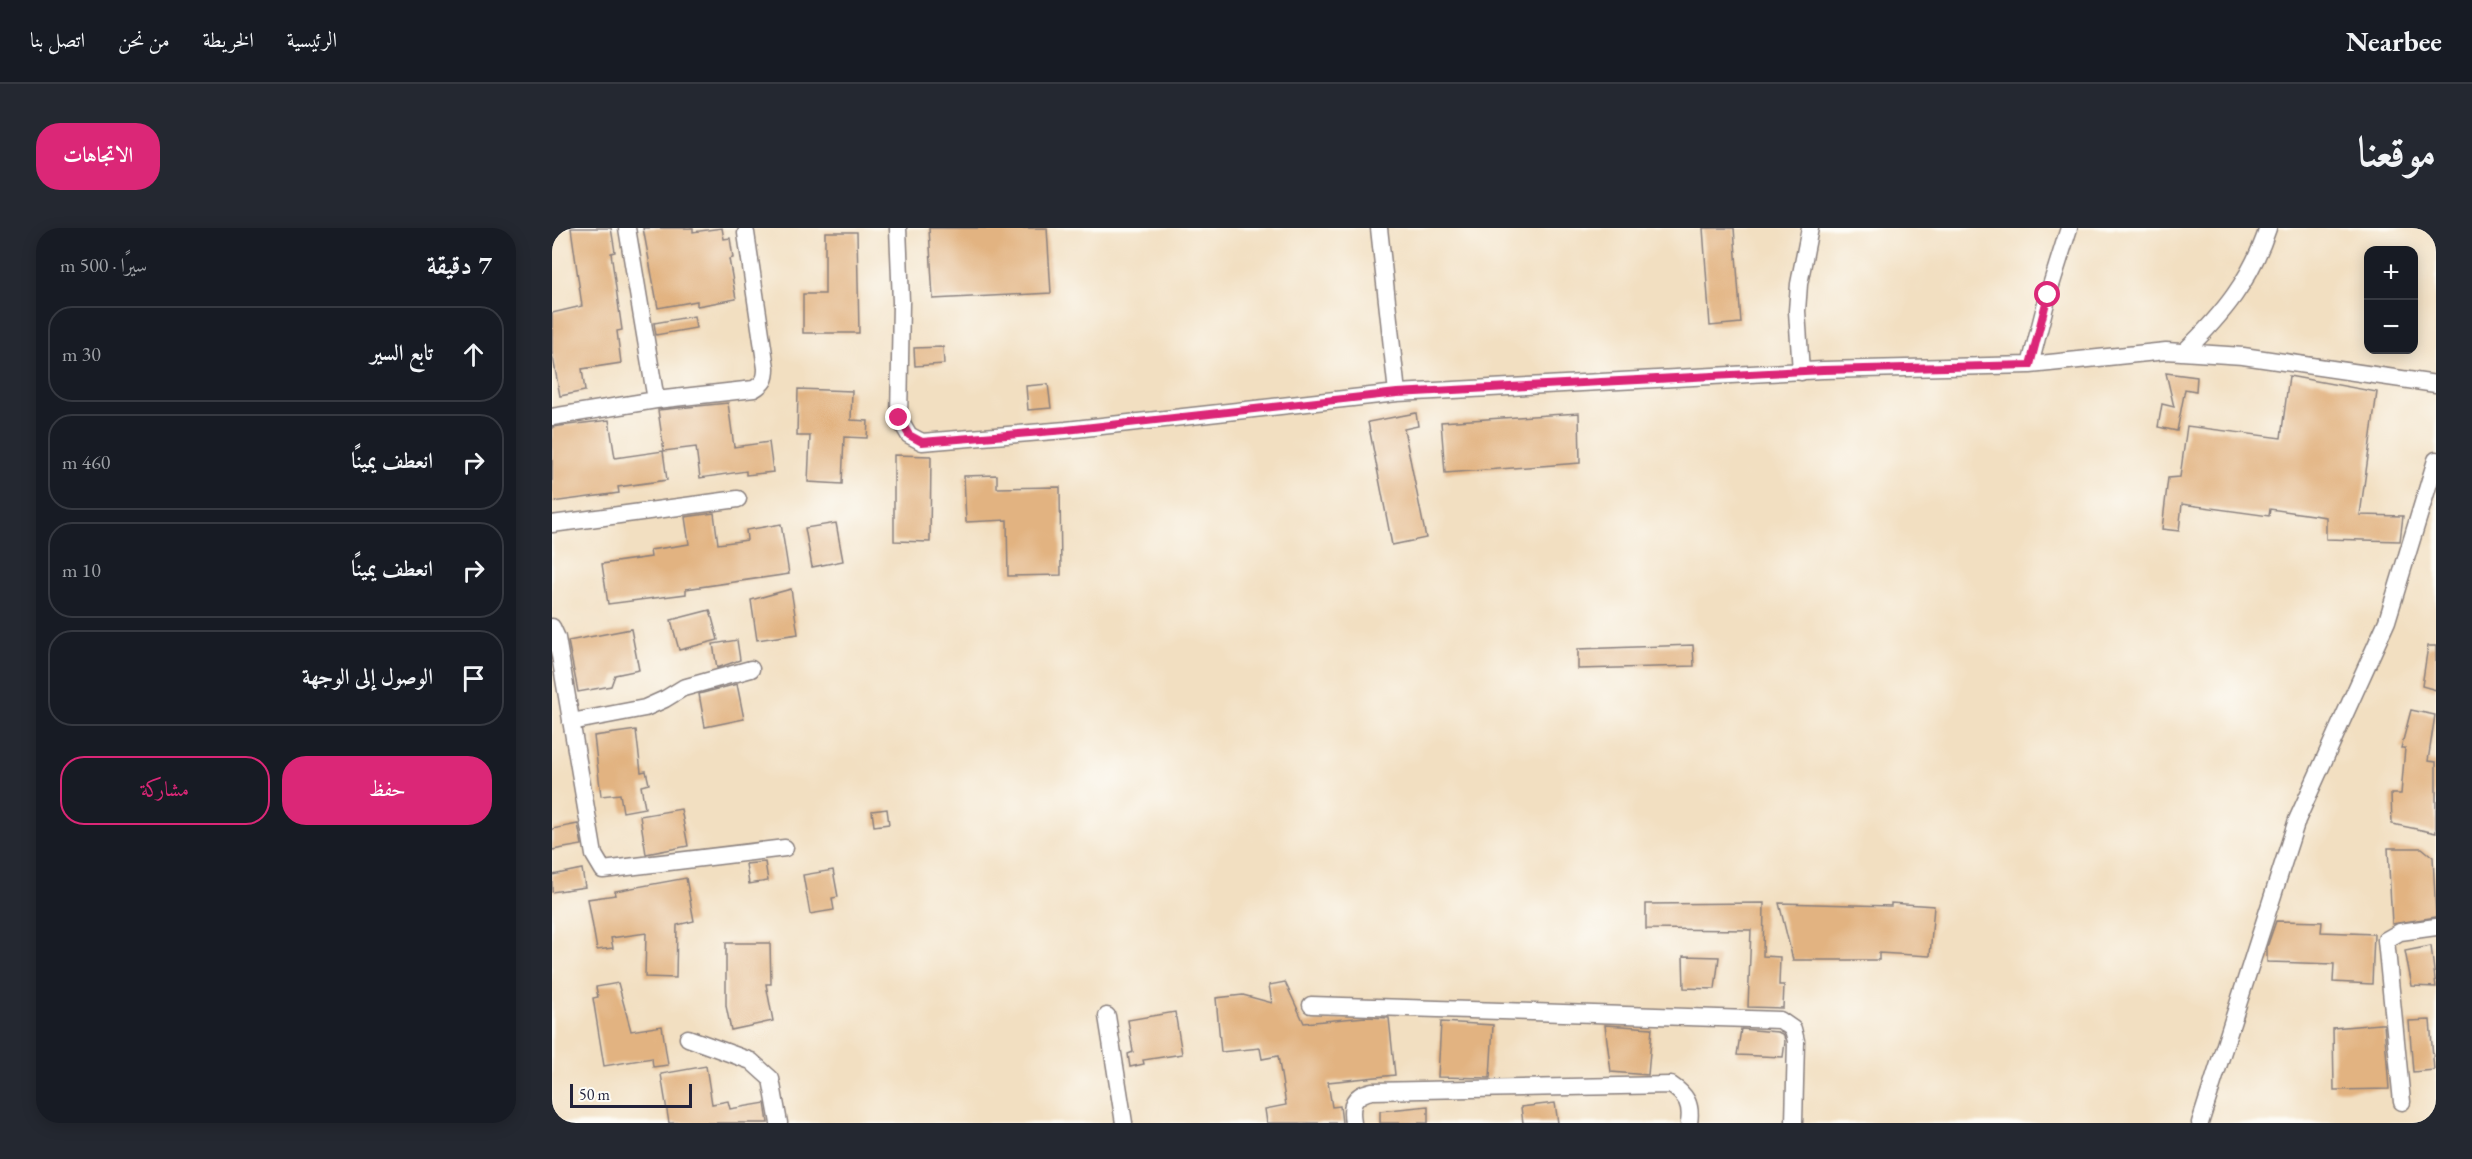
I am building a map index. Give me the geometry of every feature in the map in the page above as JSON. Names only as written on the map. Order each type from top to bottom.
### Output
[{"type":"street","points":[[627,228],[656,400]]},
{"type":"street","points":[[898,228],[901,302],[899,418],[909,435],[922,442],[1066,430],[1397,393],[1801,372],[2030,365],[2166,351],[2243,357],[2436,384]]},
{"type":"street","points":[[1379,228],[1397,393]]},
{"type":"street","points":[[1801,372],[1797,311],[1799,284],[1810,228]]},
{"type":"street","points":[[2030,365],[2068,228]]},
{"type":"street","points":[[2184,352],[2228,308],[2243,284],[2268,228]]},
{"type":"street","points":[[552,417],[656,400],[754,389],[763,384],[766,378],[746,233]]},
{"type":"street","points":[[2200,1123],[2297,820],[2387,621],[2436,460]]},
{"type":"street","points":[[552,524],[738,499]]},
{"type":"street","points":[[552,627],[556,638],[594,855],[603,870],[785,848]]},
{"type":"street","points":[[571,722],[645,708],[683,688],[751,669]]},
{"type":"street","points":[[2402,1102],[2386,940],[2400,932],[2436,927]]},
{"type":"street","points":[[1311,1005],[1780,1020],[1793,1029],[1796,1041],[1794,1123]]},
{"type":"street","points":[[1107,1016],[1124,1123]]},
{"type":"street","points":[[688,1038],[750,1061],[771,1079],[779,1123]]},
{"type":"street","points":[[1353,1123],[1350,1109],[1354,1099],[1360,1093],[1372,1091],[1671,1085],[1686,1095],[1691,1111],[1689,1123]]},
{"type":"building","points":[[571,228],[611,228],[615,252],[611,253],[622,330],[617,331],[621,363],[582,369],[585,391],[560,396],[552,352],[552,313],[582,306]]},
{"type":"building","points":[[643,228],[693,228],[693,232],[722,228],[724,239],[730,238],[733,258],[729,259],[736,299],[697,306],[697,301],[658,308]]},
{"type":"building","points":[[929,228],[1047,228],[1051,293],[933,299]]},
{"type":"building","points":[[1703,228],[1734,228],[1741,323],[1710,326]]},
{"type":"building","points":[[825,232],[857,232],[859,333],[803,333],[803,294],[825,294]]},
{"type":"building","points":[[694,316],[696,328],[656,335],[654,323]]},
{"type":"building","points":[[943,347],[944,364],[915,366],[914,348]]},
{"type":"building","points":[[2166,373],[2197,377],[2196,391],[2185,389],[2177,431],[2158,427],[2162,404],[2174,407]]},
{"type":"building","points":[[2289,376],[2377,392],[2360,515],[2403,516],[2400,541],[2326,539],[2326,517],[2270,509],[2269,516],[2182,504],[2179,531],[2162,529],[2168,478],[2180,477],[2187,426],[2281,438]]},
{"type":"building","points":[[1048,384],[1051,408],[1028,410],[1026,386]]},
{"type":"building","points":[[798,389],[852,391],[851,420],[868,421],[867,438],[844,437],[842,484],[808,482],[810,436],[797,436]]},
{"type":"building","points":[[728,403],[734,447],[769,442],[773,472],[746,475],[746,471],[700,478],[696,447],[664,451],[658,410]]},
{"type":"building","points":[[1416,413],[1418,426],[1404,429],[1426,538],[1392,545],[1368,422]]},
{"type":"building","points":[[1579,413],[1580,463],[1445,473],[1441,422]]},
{"type":"building","points":[[609,420],[615,458],[663,451],[667,480],[618,487],[619,493],[552,502],[552,427]]},
{"type":"building","points":[[894,455],[931,456],[930,542],[894,541]]},
{"type":"building","points":[[997,475],[997,488],[1060,487],[1061,575],[1008,576],[1007,520],[966,522],[964,476]]},
{"type":"building","points":[[714,513],[718,544],[747,540],[746,530],[781,524],[789,574],[686,589],[686,594],[608,604],[602,564],[651,557],[650,550],[689,544],[685,517]]},
{"type":"building","points":[[836,523],[843,561],[812,567],[805,528]]},
{"type":"building","points":[[791,589],[798,634],[757,640],[751,600]]},
{"type":"building","points":[[710,610],[718,640],[679,650],[671,620]]},
{"type":"building","points":[[631,629],[639,670],[615,675],[611,686],[578,692],[568,641]]},
{"type":"building","points":[[737,640],[740,660],[717,668],[713,644]]},
{"type":"building","points":[[1693,645],[1694,666],[1578,669],[1578,649]]},
{"type":"building","points":[[2428,646],[2436,646],[2436,690],[2422,686]]},
{"type":"building","points":[[737,684],[744,719],[705,727],[699,694]]},
{"type":"building","points":[[2411,710],[2435,715],[2428,761],[2436,762],[2436,833],[2392,824],[2391,794],[2401,794],[2405,748],[2401,748]]},
{"type":"building","points":[[636,730],[641,772],[646,771],[649,784],[641,786],[645,808],[623,812],[620,794],[601,796],[594,736]]},
{"type":"building","points":[[681,809],[688,846],[646,854],[640,816]]},
{"type":"building","points":[[887,809],[889,824],[874,826],[872,811]]},
{"type":"building","points":[[578,824],[582,845],[552,850],[552,829]]},
{"type":"building","points":[[2388,848],[2422,848],[2433,857],[2436,917],[2392,924]]},
{"type":"building","points":[[765,862],[768,881],[749,884],[746,864]]},
{"type":"building","points":[[582,869],[585,887],[552,892],[552,875]]},
{"type":"building","points":[[833,870],[838,897],[832,898],[834,910],[810,914],[803,875]]},
{"type":"building","points":[[686,878],[694,921],[677,925],[676,978],[645,977],[646,933],[611,938],[613,948],[597,950],[588,899],[616,895],[615,891]]},
{"type":"building","points":[[1764,903],[1763,956],[1780,957],[1779,985],[1784,985],[1783,1008],[1748,1007],[1751,930],[1646,929],[1646,904]]},
{"type":"building","points":[[1779,903],[1891,906],[1891,903],[1934,906],[1930,956],[1879,953],[1879,960],[1793,960]]},
{"type":"building","points":[[2276,921],[2322,922],[2321,932],[2374,934],[2372,984],[2333,982],[2334,964],[2267,962],[2267,947]]},
{"type":"building","points":[[726,943],[770,943],[771,984],[766,984],[773,1021],[731,1030],[726,1006]]},
{"type":"building","points":[[2431,946],[2436,987],[2412,986],[2405,951]]},
{"type":"building","points":[[1683,956],[1719,957],[1715,989],[1684,988]]},
{"type":"building","points":[[1285,982],[1304,1023],[1365,1017],[1389,1018],[1395,1075],[1328,1082],[1332,1107],[1340,1106],[1342,1123],[1267,1123],[1265,1109],[1286,1105],[1278,1056],[1262,1059],[1260,1048],[1221,1052],[1216,998],[1243,995],[1272,1003],[1269,985]]},
{"type":"building","points":[[618,983],[631,1031],[662,1026],[668,1065],[653,1067],[652,1058],[604,1066],[593,998],[598,997],[596,987]]},
{"type":"building","points":[[1175,1012],[1182,1054],[1143,1060],[1144,1064],[1130,1067],[1128,1054],[1133,1052],[1128,1020]]},
{"type":"building","points":[[2430,1020],[2434,1070],[2413,1072],[2409,1021]]},
{"type":"building","points":[[1441,1022],[1493,1025],[1490,1078],[1438,1077]]},
{"type":"building","points":[[2384,1024],[2389,1089],[2334,1090],[2333,1028]]},
{"type":"building","points":[[1605,1025],[1652,1028],[1648,1075],[1611,1072]]},
{"type":"building","points":[[1741,1029],[1778,1032],[1784,1035],[1783,1057],[1737,1055]]},
{"type":"building","points":[[706,1066],[712,1104],[728,1101],[730,1109],[765,1103],[768,1123],[669,1123],[661,1074]]},
{"type":"building","points":[[1555,1103],[1558,1123],[1523,1123],[1521,1107]]},
{"type":"building","points":[[1428,1106],[1428,1123],[1380,1123],[1380,1111]]},
{"type":"route","points":[[899,418],[909,435],[922,442],[1066,430],[1397,393],[1823,370],[2030,365],[2048,295]]}]
